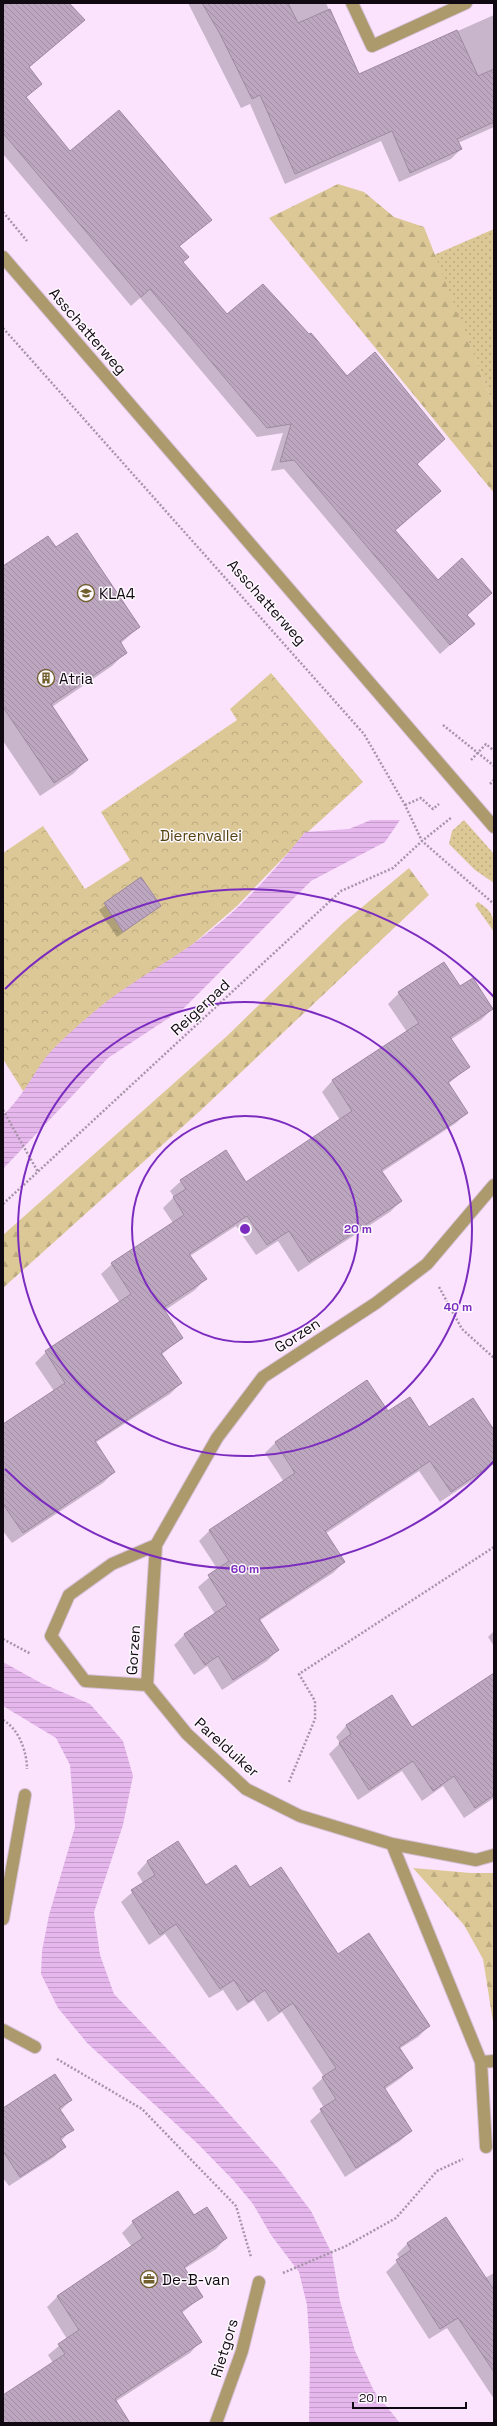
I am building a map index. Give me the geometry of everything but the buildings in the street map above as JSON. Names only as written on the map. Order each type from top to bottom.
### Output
[{"type":"street","points":[[352,3],[372,46],[466,3]]},
{"type":"street","name":"Asschatterweg","points":[[3,257],[494,827]]},
{"type":"street","name":"Gorzen","points":[[156,1545],[112,1564],[69,1594],[51,1636],[85,1681],[147,1685],[156,1545],[217,1438],[263,1377],[376,1303],[427,1264],[494,1185]]},
{"type":"street","name":"Parelduiker","points":[[147,1685],[187,1734],[246,1788],[300,1816],[392,1844],[476,1860],[494,1855]]},
{"type":"street","points":[[3,1919],[25,1795]]},
{"type":"street","points":[[392,1844],[481,2062],[486,2147]]},
{"type":"street","points":[[3,2030],[35,2047]]},
{"type":"street","points":[[481,2062],[494,2061]]},
{"type":"street","name":"Rietgors","points":[[216,2423],[242,2350],[259,2282]]},
{"type":"path","name":"Asschatterweg","points":[[3,328],[364,734],[405,805],[422,841],[494,904]]},
{"type":"path","name":"Reigerpad","points":[[3,1204],[341,891],[393,868],[422,841]]},
{"type":"path","points":[[3,1110],[38,1172]]},
{"type":"path","points":[[427,1264],[462,1329],[494,1358]]},
{"type":"path","points":[[280,1805],[315,1719],[315,1701],[299,1674],[494,1547]]},
{"type":"path","points":[[3,1720],[12,1725],[27,1756],[25,1795]]},
{"type":"path","points":[[35,2047],[142,2109],[236,2206],[259,2282]]},
{"type":"path","points":[[286,2271],[346,2246],[396,2218],[437,2171],[486,2147]]},
{"type":"green space","points":[[338,184],[364,192],[394,217],[424,227],[494,406],[494,493],[269,218]]},
{"type":"green space","points":[[494,229],[494,406],[434,255]]},
{"type":"green space","name":"Dierenvallei","points":[[271,673],[363,782],[310,830],[237,906],[23,1091],[3,1059],[3,853],[43,826],[85,889],[130,860],[101,812],[237,720],[230,709]]},
{"type":"green space","points":[[464,820],[494,854],[494,883],[475,870],[449,844],[452,831]]},
{"type":"green space","points":[[409,868],[429,895],[200,1111],[3,1288],[3,1235],[227,1036],[343,923]]},
{"type":"green space","points":[[478,902],[491,914],[493,918],[494,932],[475,905]]},
{"type":"green space","points":[[413,1868],[471,1873],[494,1873],[494,2028],[483,1959],[464,1925]]},
{"type":"shaded area","points":[[371,820],[400,820],[385,842],[311,881],[184,1008],[108,1058],[3,1169],[3,1115],[21,1095],[46,1057],[66,1036],[111,998],[187,948],[221,922],[250,895],[278,865],[305,832],[349,829]]},
{"type":"shaded area","points":[[3,1662],[41,1683],[90,1704],[123,1741],[133,1776],[123,1825],[94,1912],[100,1955],[114,1994],[214,2097],[279,2169],[311,2211],[332,2254],[340,2301],[355,2351],[374,2391],[400,2423],[309,2423],[310,2352],[307,2305],[299,2272],[271,2235],[253,2204],[234,2181],[198,2144],[88,2044],[58,2008],[41,1974],[42,1951],[49,1915],[75,1827],[70,1765],[56,1738],[3,1706]]},
{"type":"place","name":"KLA4","points":[[86,593]]},
{"type":"place","name":"Atria","points":[[46,678]]},
{"type":"place","name":"De-B-van","points":[[149,2279]]}]
